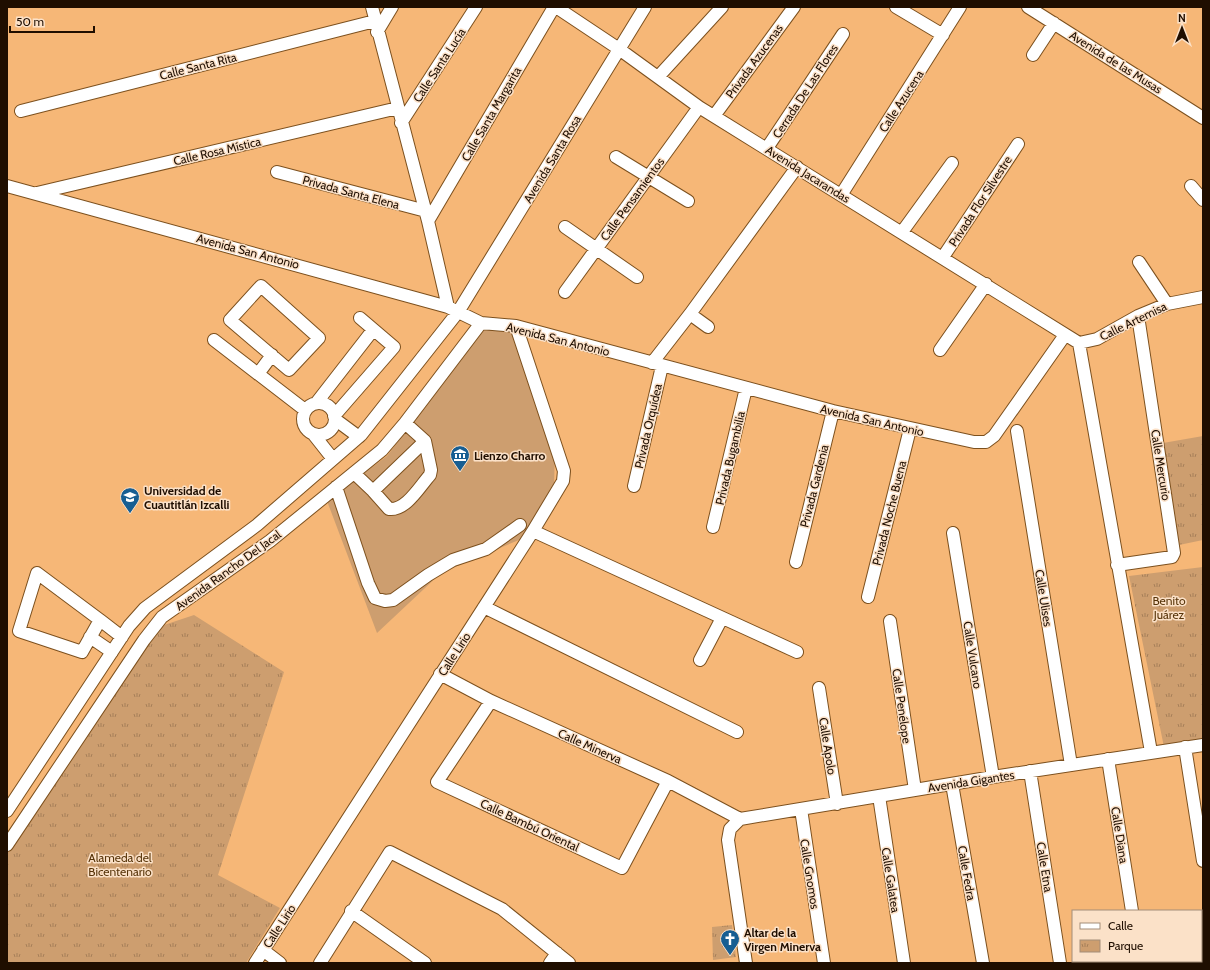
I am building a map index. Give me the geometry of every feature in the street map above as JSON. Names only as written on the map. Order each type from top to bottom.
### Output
[{"type":"street","points":[[372,7],[401,123],[453,309]]},
{"type":"street","points":[[376,27],[392,7]]},
{"type":"street","name":"Calle Santa Lucía","points":[[401,123],[476,7]]},
{"type":"street","name":"Avenida Jacarandas","points":[[555,7],[619,49],[699,107],[944,257],[1065,335]]},
{"type":"street","name":"Calle Santa Margarita","points":[[427,216],[555,7]]},
{"type":"street","name":"Avenida Santa Rosa","points":[[453,309],[645,7]]},
{"type":"street","points":[[658,78],[722,7]]},
{"type":"street","name":"Privada Azucenas","points":[[714,116],[794,7]]},
{"type":"street","points":[[896,7],[943,35]]},
{"type":"street","name":"Calle Azucena","points":[[841,195],[960,7]]},
{"type":"street","name":"Avenida de las Musas","points":[[1028,7],[1203,118]]},
{"type":"street","points":[[1033,55],[1054,23]]},
{"type":"street","name":"Calle Santa Rita","points":[[21,111],[376,27]]},
{"type":"street","name":"Cerrada De Las Flores","points":[[768,148],[843,34]]},
{"type":"street","name":"Calle Pensamientos","points":[[565,292],[699,107]]},
{"type":"street","name":"Calle Rosa Mística","points":[[35,193],[398,108]]},
{"type":"street","name":"Privada Flor Silvestre","points":[[944,257],[1018,144]]},
{"type":"street","points":[[616,158],[688,201]]},
{"type":"street","points":[[902,232],[952,162]]},
{"type":"street","points":[[657,364],[690,314],[797,167]]},
{"type":"street","name":"Privada Santa Elena","points":[[277,172],[427,216]]},
{"type":"street","name":"Avenida San Antonio","points":[[7,186],[453,309],[481,323],[516,326],[833,411],[974,442],[986,442],[994,436],[1065,335]]},
{"type":"street","points":[[1191,186],[1203,200]]},
{"type":"street","points":[[565,227],[637,277]]},
{"type":"street","points":[[1139,262],[1167,304]]},
{"type":"street","points":[[940,350],[986,284]]},
{"type":"street","points":[[261,286],[318,338],[289,370],[272,355],[230,320],[261,286]]},
{"type":"street","name":"Calle Artemisa","points":[[1079,342],[1097,339],[1138,316],[1167,304],[1203,297]]},
{"type":"street","name":"Avenida Rancho Del Jacal","points":[[7,810],[122,637],[145,608],[257,525],[359,436],[453,309]]},
{"type":"street","points":[[690,314],[708,327]]},
{"type":"street","name":"Calle Mercurio","points":[[1117,565],[1172,557],[1174,553],[1138,316]]},
{"type":"street","points":[[314,435],[328,433],[335,418],[394,347],[360,318]]},
{"type":"street","name":"Avenida Rancho Del Jacal","points":[[7,845],[144,640],[162,617],[270,541],[382,450],[405,423],[481,323]]},
{"type":"street","name":"Calle Lirio","points":[[255,963],[484,607],[565,476],[516,326]]},
{"type":"street","points":[[333,459],[314,435],[303,425],[305,410],[317,402],[373,330]]},
{"type":"street","points":[[1065,335],[1079,342],[1151,752]]},
{"type":"street","points":[[214,340],[305,410]]},
{"type":"street","points":[[258,374],[272,355]]},
{"type":"street","name":"Privada Orquídea","points":[[634,486],[657,364]]},
{"type":"street","name":"Privada Bugambilia","points":[[713,527],[746,388]]},
{"type":"street","points":[[317,402],[331,407],[335,418],[359,436]]},
{"type":"street","name":"Privada Gardenia","points":[[796,562],[833,411]]},
{"type":"street","points":[[354,473],[389,509],[395,510],[403,505],[430,475],[431,470],[425,441],[405,423]]},
{"type":"street","name":"Privada Noche Buena","points":[[868,597],[910,429]]},
{"type":"street","name":"Calle Ulises","points":[[1017,432],[1070,765]]},
{"type":"street","points":[[373,491],[425,441]]},
{"type":"street","points":[[336,487],[368,584],[375,598],[385,601],[393,600],[428,575],[453,560],[486,549],[520,525]]},
{"type":"street","points":[[257,525],[270,541]]},
{"type":"street","points":[[533,530],[797,652]]},
{"type":"street","name":"Calle Vulcano","points":[[953,533],[993,777]]},
{"type":"street","points":[[100,620],[82,652],[19,631],[37,573],[100,620],[122,637]]},
{"type":"street","points":[[484,607],[737,732]]},
{"type":"street","points":[[700,660],[722,618]]},
{"type":"street","name":"Calle Penélope","points":[[890,621],[915,790]]},
{"type":"street","points":[[90,637],[112,652]]},
{"type":"street","name":"Calle Minerva","points":[[440,674],[491,701],[668,781],[740,819]]},
{"type":"street","name":"Calle Apolo","points":[[819,688],[837,804]]},
{"type":"street","name":"Calle Bambú Oriental","points":[[491,701],[437,782],[622,868],[668,781]]},
{"type":"street","name":"Avenida Gigantes","points":[[740,819],[1203,744]]},
{"type":"street","points":[[1185,747],[1203,861]]},
{"type":"street","name":"Calle Diana","points":[[1108,759],[1132,910]]},
{"type":"street","name":"Calle Etna","points":[[1030,771],[1060,963]]},
{"type":"street","name":"Calle Fedra","points":[[952,784],[983,963]]},
{"type":"street","name":"Calle Galatea","points":[[879,796],[904,963]]},
{"type":"street","name":"Calle Gnomos","points":[[800,809],[824,963]]},
{"type":"street","points":[[740,819],[730,829],[728,840],[746,963]]},
{"type":"street","points":[[320,963],[351,911],[390,852],[502,909],[569,963]]},
{"type":"street","points":[[351,911],[425,963]]},
{"type":"street","points":[[263,950],[280,963]]},
{"type":"street","points":[[550,963],[557,953]]},
{"type":"green space","name":"Lienzo Charro","points":[[485,327],[516,331],[555,449],[554,488],[526,537],[441,573],[377,633],[327,501],[387,456]]},
{"type":"green space","points":[[1203,436],[1203,540],[1179,545],[1163,443]]},
{"type":"green space","name":"Benito Juárez","points":[[1203,567],[1203,742],[1164,747],[1129,576]]},
{"type":"green space","name":"Alameda del Bicentenario","points":[[194,615],[284,672],[218,875],[280,908],[246,963],[7,963],[7,853],[161,626]]},
{"type":"green space","points":[[732,925],[736,957],[713,960],[712,927]]},
{"type":"place","name":"Lienzo Charro","points":[[460,472]]},
{"type":"place","name":"Universidad de Cuautitlán Izcalli","points":[[130,514]]},
{"type":"place","name":"Altar de la Virgen Minerva","points":[[730,956]]}]
